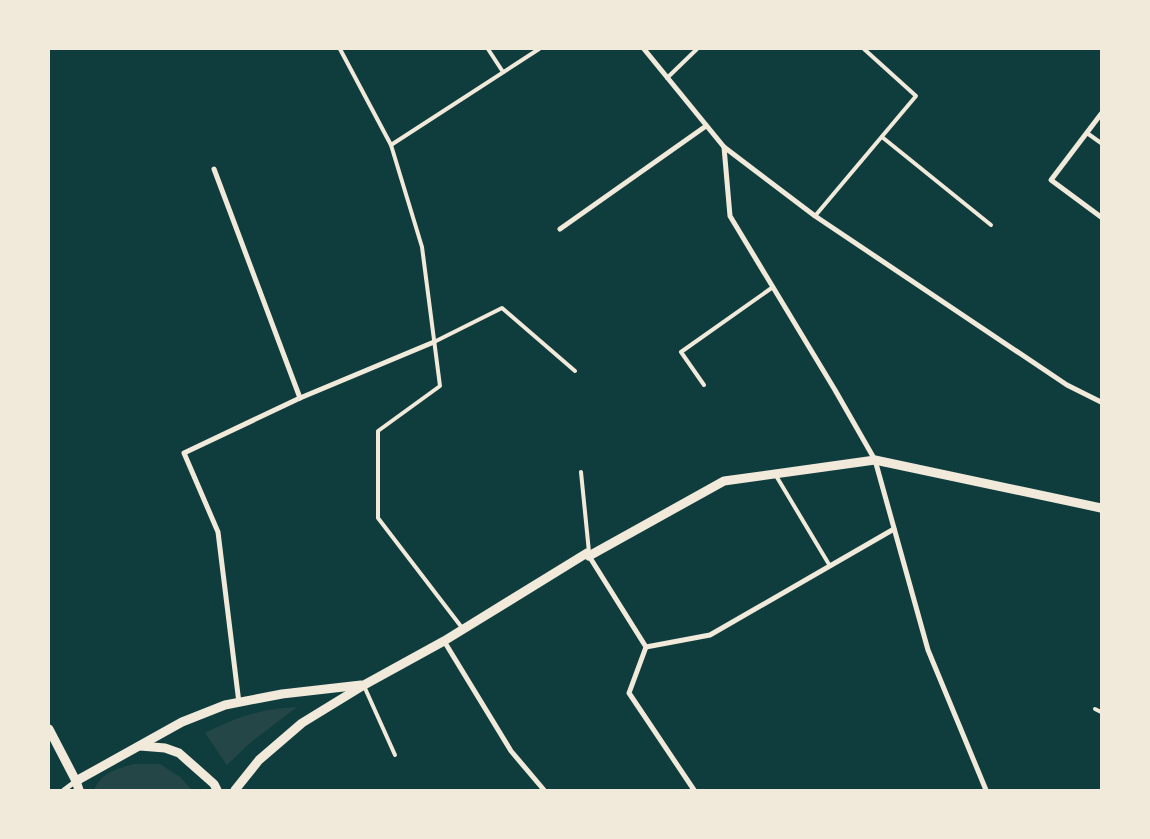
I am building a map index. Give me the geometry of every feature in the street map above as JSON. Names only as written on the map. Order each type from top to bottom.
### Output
[{"type":"street","points":[[644,49],[724,148],[814,216],[1067,385],[1101,402]]},
{"type":"street","points":[[1101,114],[1051,180],[1101,217]]},
{"type":"street","points":[[560,229],[706,126]]},
{"type":"street","points":[[724,148],[730,216],[875,460],[928,650],[986,790]]},
{"type":"street","points":[[214,170],[300,398]]},
{"type":"street","points":[[239,703],[218,532],[184,453],[300,398],[434,342]]},
{"type":"street","points":[[589,556],[724,481],[875,460],[1101,508]]},
{"type":"street","points":[[646,647],[710,635],[894,529]]},
{"type":"street","points":[[235,790],[259,760],[302,723],[364,685],[444,641],[587,553],[646,647]]},
{"type":"street","points":[[444,641],[511,751],[544,790]]},
{"type":"street","points":[[646,647],[629,693],[694,790]]},
{"type":"street","points":[[64,790],[78,786],[140,746],[182,722],[225,705],[282,694],[364,685]]},
{"type":"street","points":[[49,729],[78,786]]},
{"type":"street","points":[[140,746],[165,748],[180,753],[214,784],[217,790]]},
{"type":"lane","points":[[340,49],[391,145],[422,247],[440,386],[378,431],[378,518],[464,629]]},
{"type":"lane","points":[[488,49],[503,72]]},
{"type":"lane","points":[[391,145],[538,49]]},
{"type":"lane","points":[[667,78],[697,49]]},
{"type":"lane","points":[[814,216],[916,96],[864,49]]},
{"type":"lane","points":[[1087,133],[1101,143]]},
{"type":"lane","points":[[882,137],[992,226]]},
{"type":"lane","points":[[704,385],[681,352],[773,287]]},
{"type":"lane","points":[[434,342],[502,308],[575,372]]},
{"type":"lane","points":[[581,472],[589,556]]},
{"type":"lane","points":[[775,474],[830,566]]},
{"type":"lane","points":[[364,685],[395,755]]},
{"type":"lane","points":[[1095,710],[1101,712]]},
{"type":"shaded area","points":[[297,707],[251,742],[227,765],[205,733],[249,715]]},
{"type":"shaded area","points":[[134,764],[160,764],[180,777],[192,790],[94,790],[105,775]]}]
